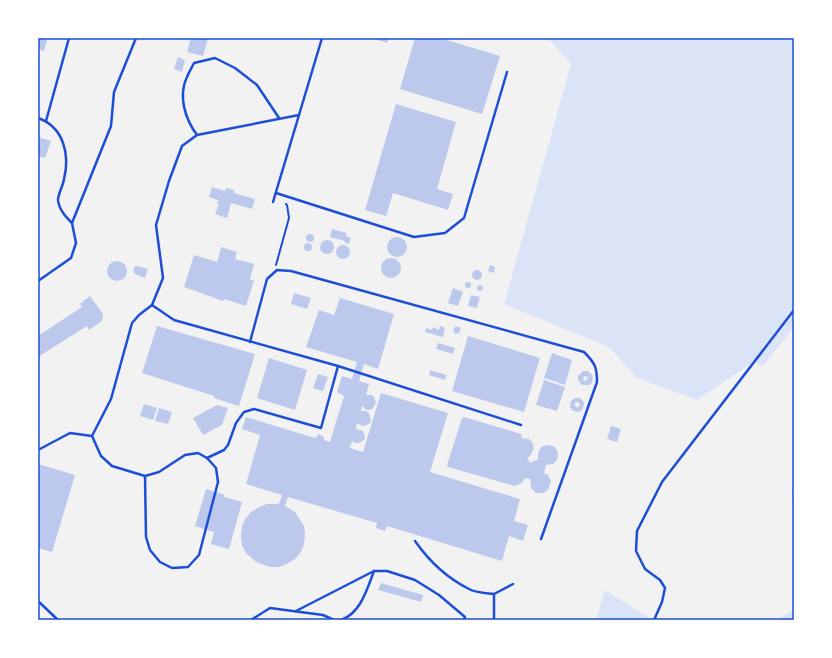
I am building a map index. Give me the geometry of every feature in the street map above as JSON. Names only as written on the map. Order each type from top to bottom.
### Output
[{"type":"lane","points":[[46,121],[69,38]]},
{"type":"lane","points":[[38,282],[71,258],[76,243],[72,223],[111,126],[114,92],[136,38]]},
{"type":"lane","points":[[273,202],[322,38]]},
{"type":"lane","points":[[197,135],[189,124],[183,100],[186,78],[194,63],[214,58],[235,68],[257,85],[279,118]]},
{"type":"lane","points":[[276,193],[414,237],[445,233],[464,218],[507,72]]},
{"type":"lane","points":[[92,436],[111,399],[132,323],[139,315],[152,305],[163,278],[156,225],[169,181],[182,146],[197,135],[299,115]]},
{"type":"lane","points":[[38,118],[46,121],[59,132],[67,160],[58,200],[64,215],[72,223]]},
{"type":"lane","points":[[250,342],[267,279],[277,270],[291,271],[584,352],[592,360],[597,369],[597,382],[541,540]]},
{"type":"lane","points":[[152,305],[174,320],[338,366],[521,425]]},
{"type":"lane","points":[[654,620],[662,602],[665,588],[660,580],[645,569],[636,551],[637,531],[662,482],[794,310]]},
{"type":"lane","points":[[207,458],[224,450],[228,445],[236,423],[244,412],[254,409],[321,428],[338,366]]},
{"type":"lane","points":[[38,450],[70,433],[92,436]]},
{"type":"lane","points":[[92,436],[101,456],[112,466],[145,476],[159,472],[185,455],[198,453],[207,458],[216,468],[218,482],[199,555],[188,567],[172,568],[160,562],[150,550],[146,537],[145,476]]},
{"type":"lane","points":[[794,489],[794,498]]},
{"type":"lane","points":[[415,541],[426,556],[441,572],[470,590],[494,594],[512,584]]},
{"type":"lane","points":[[296,611],[374,571],[387,570],[415,580],[439,595],[465,617],[464,620]]},
{"type":"lane","points":[[341,620],[349,617],[360,604],[374,571]]},
{"type":"lane","points":[[494,594],[494,620]]},
{"type":"lane","points":[[38,601],[58,620]]},
{"type":"lane","points":[[251,620],[270,608],[323,616],[334,620]]},
{"type":"path","points":[[276,193],[287,205],[289,218],[276,264],[277,270]]},
{"type":"shaded area","points":[[548,38],[794,38],[794,327],[762,367],[755,361],[697,400],[637,378],[609,347],[504,304],[571,64]]},
{"type":"shaded area","points":[[605,590],[653,620],[596,620]]},
{"type":"shaded area","points":[[794,610],[794,620],[775,620]]},
{"type":"building","points":[[38,38],[47,40],[44,51],[38,49]]},
{"type":"building","points":[[191,38],[208,38],[203,56],[187,52]]},
{"type":"building","points":[[373,38],[388,38],[387,43]]},
{"type":"building","points":[[415,38],[440,38],[500,56],[482,114],[400,89]]},
{"type":"building","points":[[178,57],[185,60],[182,72],[174,69]]},
{"type":"building","points":[[396,104],[456,122],[437,189],[453,194],[448,210],[393,193],[386,216],[365,210]]},
{"type":"building","points":[[38,137],[51,141],[45,158],[38,156]]},
{"type":"building","points":[[212,187],[225,191],[226,188],[234,190],[234,193],[255,199],[252,209],[231,203],[227,218],[215,214],[219,204],[217,203],[218,200],[209,197]]},
{"type":"building","points":[[332,229],[347,233],[346,236],[351,238],[349,244],[344,242],[345,241],[330,237]]},
{"type":"building","points":[[310,234],[313,235],[313,241],[310,242],[307,241],[306,238],[307,235]]},
{"type":"building","points":[[397,237],[404,240],[407,247],[404,254],[397,257],[390,254],[387,247],[390,240]]},
{"type":"building","points":[[324,240],[330,240],[334,244],[334,250],[330,254],[324,254],[320,250],[320,244]]},
{"type":"building","points":[[308,243],[311,244],[311,250],[308,251],[305,250],[304,247],[305,244]]},
{"type":"building","points":[[340,245],[346,245],[350,249],[350,255],[346,259],[340,259],[336,255],[336,249]]},
{"type":"building","points":[[221,247],[237,252],[235,259],[254,264],[250,279],[254,281],[246,306],[224,299],[223,301],[184,287],[194,255],[217,262]]},
{"type":"building","points":[[391,258],[398,261],[401,268],[398,275],[391,278],[384,275],[381,268],[384,261]]},
{"type":"building","points":[[117,261],[124,264],[127,271],[124,278],[117,281],[110,278],[107,271],[110,264]]},
{"type":"building","points":[[490,265],[495,267],[494,273],[488,271]]},
{"type":"building","points":[[135,266],[148,269],[145,278],[135,274],[133,270]]},
{"type":"building","points":[[475,270],[479,270],[481,271],[481,279],[475,280],[472,277],[472,273]]},
{"type":"building","points":[[468,282],[471,285],[468,288],[465,285]]},
{"type":"building","points":[[480,285],[483,288],[480,291],[477,288]]},
{"type":"building","points":[[453,288],[463,292],[458,306],[448,303]]},
{"type":"building","points":[[294,293],[311,298],[307,309],[291,304]]},
{"type":"building","points":[[471,295],[480,297],[477,308],[468,306]]},
{"type":"building","points":[[90,296],[103,314],[102,321],[89,330],[87,326],[38,357],[38,336],[82,307],[80,304]]},
{"type":"building","points":[[340,298],[394,314],[378,369],[364,364],[359,381],[369,384],[366,395],[371,395],[374,397],[376,403],[370,410],[367,410],[362,406],[361,411],[366,411],[369,413],[371,420],[370,423],[365,426],[357,423],[356,429],[363,431],[365,437],[364,440],[359,443],[352,441],[350,448],[363,452],[381,393],[448,413],[430,472],[520,499],[514,521],[528,525],[523,541],[509,536],[502,561],[387,526],[385,531],[376,528],[377,523],[288,497],[285,506],[295,512],[304,526],[304,544],[301,552],[295,559],[279,567],[270,567],[256,562],[246,553],[242,545],[241,536],[245,519],[251,512],[259,507],[267,504],[279,504],[282,495],[246,484],[260,435],[242,429],[246,417],[315,438],[319,434],[324,437],[324,440],[330,442],[344,396],[337,392],[342,376],[352,379],[357,362],[306,347],[319,310],[334,315]]},
{"type":"building","points":[[157,326],[255,354],[239,406],[214,398],[214,396],[142,373]]},
{"type":"building","points":[[440,326],[445,328],[443,337],[425,332],[426,328],[432,330],[433,327],[439,330]]},
{"type":"building","points":[[457,327],[460,330],[457,333],[454,330]]},
{"type":"building","points":[[468,336],[540,358],[524,412],[452,391]]},
{"type":"building","points":[[438,343],[455,348],[453,354],[436,349]]},
{"type":"building","points":[[552,353],[572,360],[565,385],[544,378]]},
{"type":"building","points":[[269,358],[307,370],[295,410],[257,398]]},
{"type":"building","points":[[430,370],[447,375],[445,380],[429,375]]},
{"type":"building","points":[[583,371],[588,371],[593,376],[592,383],[589,385],[582,385],[578,380],[578,376]],"holes":[[[584,376],[588,377],[586,381],[583,380]]]},
{"type":"building","points":[[318,374],[328,377],[323,391],[313,388]]},
{"type":"building","points":[[544,380],[565,387],[557,411],[536,405]]},
{"type":"building","points":[[575,398],[580,398],[584,402],[583,409],[579,412],[573,411],[570,407],[571,401]],"holes":[[[578,402],[580,404],[578,408],[574,405]]]},
{"type":"building","points":[[144,404],[157,408],[153,420],[140,416]]},
{"type":"building","points":[[217,405],[228,408],[222,425],[203,435],[193,418]]},
{"type":"building","points":[[159,408],[172,412],[168,424],[155,421]]},
{"type":"building","points":[[464,417],[521,434],[522,438],[529,439],[534,448],[530,456],[527,458],[530,463],[538,459],[538,453],[541,447],[548,445],[555,447],[558,453],[557,460],[553,464],[546,465],[544,473],[548,475],[551,481],[548,490],[543,493],[536,493],[531,488],[530,479],[525,478],[522,483],[514,486],[448,467],[447,465],[462,418]]},
{"type":"building","points":[[611,426],[621,429],[617,442],[607,439]]},
{"type":"building","points":[[38,464],[75,475],[52,552],[38,548]]},
{"type":"building","points":[[206,489],[225,495],[224,497],[242,502],[229,549],[211,544],[214,532],[195,526]]},
{"type":"building","points":[[381,583],[423,595],[421,602],[378,590]]}]
